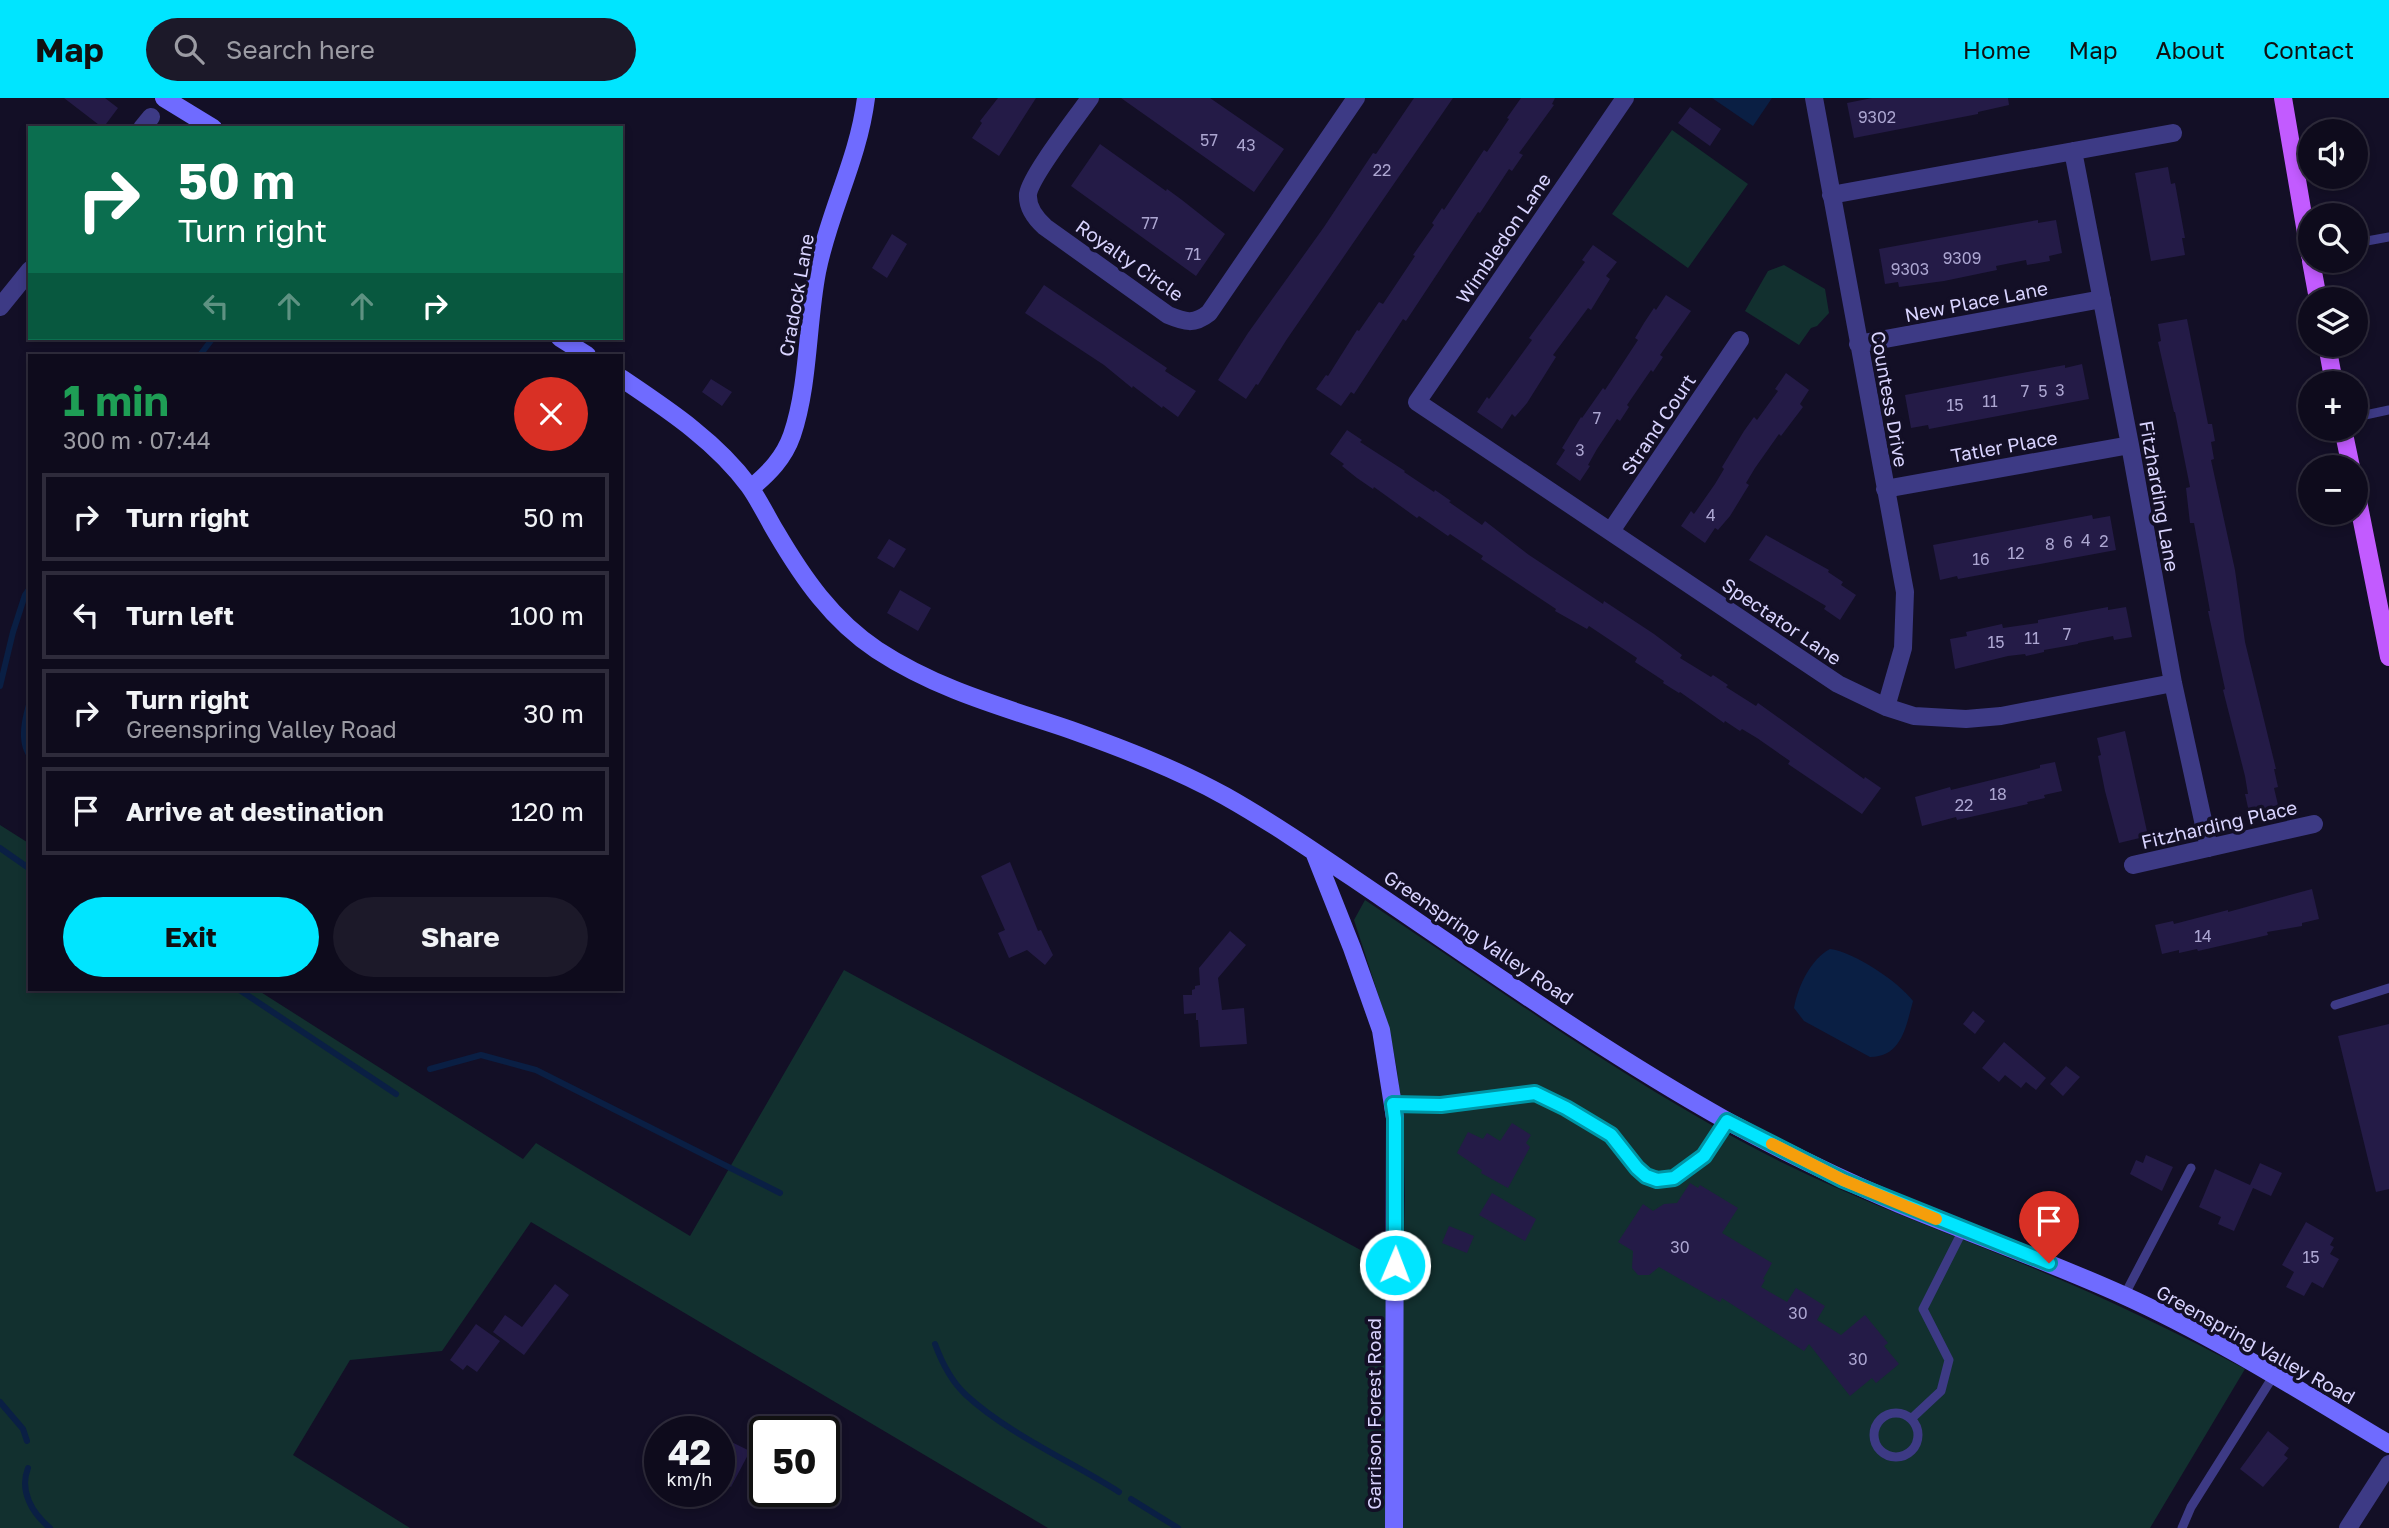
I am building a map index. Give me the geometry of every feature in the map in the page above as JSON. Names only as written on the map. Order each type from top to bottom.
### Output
[{"type":"main road","points":[[164,98],[210,126]]},
{"type":"main road","name":"Cradock Lane","points":[[751,488],[770,472],[782,457],[792,435],[799,409],[817,273],[826,235],[854,160],[866,98]]},
{"type":"main road","points":[[2283,98],[2301,203]]},
{"type":"main road","points":[[563,340],[585,354]]},
{"type":"main road","name":"Greenspring Valley Road","points":[[623,379],[677,416],[705,439],[751,488],[801,574],[826,607],[877,650],[959,693],[1114,746],[1191,778],[1261,817],[1601,1044],[1727,1121],[1843,1180],[2124,1296],[2196,1331],[2389,1444]]},
{"type":"main road","points":[[2363,525],[2389,657]]},
{"type":"main road","name":"Garrison Forest Road","points":[[1314,852],[1381,1030],[1393,1104],[1396,1184],[1394,1528]]},
{"type":"street","name":"Royalty Circle","points":[[1090,98],[1034,178],[1028,194],[1030,208],[1036,219],[1045,226],[1168,315],[1186,323],[1200,320],[1209,313],[1356,98]]},
{"type":"street","name":"Wimbledon Lane","points":[[1416,402],[1625,98]]},
{"type":"street","name":"Countess Drive","points":[[1814,98],[1905,592],[1906,615],[1899,668],[1886,707]]},
{"type":"street","points":[[1831,195],[2174,133]]},
{"type":"street","name":"Fitzharding Lane","points":[[2073,151],[2173,683],[2209,848]]},
{"type":"street","points":[[0,307],[28,272]]},
{"type":"street","name":"New Place Lane","points":[[1858,344],[2102,299]]},
{"type":"street","name":"Strand Court","points":[[1611,531],[1740,340]]},
{"type":"street","name":"Spectator Lane","points":[[1416,402],[1839,684],[1886,707],[1927,718],[1990,717],[2173,683]]},
{"type":"street","name":"Tatler Place","points":[[1885,489],[2130,444]]},
{"type":"street","name":"Fitzharding Place","points":[[2133,865],[2314,824]]},
{"type":"street","points":[[2348,1528],[2389,1464]]},
{"type":"lane","points":[[2368,241],[2389,237]]},
{"type":"lane","points":[[2368,414],[2389,410]]},
{"type":"lane","points":[[2335,1005],[2389,988]]},
{"type":"lane","points":[[1393,1104],[1441,1105],[1535,1093],[1611,1135],[1637,1168],[1646,1176],[1657,1180],[1674,1178],[1704,1156],[1727,1121]]},
{"type":"lane","points":[[2124,1296],[2191,1168]]},
{"type":"lane","points":[[1911,1419],[1941,1391],[1949,1360],[1923,1309],[1963,1230]]},
{"type":"lane","points":[[2182,1528],[2191,1507],[2274,1376]]},
{"type":"lane","points":[[1898,1413],[1911,1419],[1918,1432],[1912,1452],[1906,1456],[1892,1457],[1879,1450],[1875,1443],[1875,1429],[1884,1417],[1898,1413]]},
{"type":"green space","points":[[1672,130],[1748,184],[1688,268],[1612,214]]},
{"type":"green space","points":[[1784,265],[1825,289],[1829,313],[1817,326],[1811,328],[1799,345],[1745,311],[1768,271]]},
{"type":"green space","points":[[0,825],[28,843],[28,991],[259,991],[523,1159],[536,1143],[690,1236],[844,970],[1403,1273],[1403,1122],[1389,1028],[1354,920],[1365,900],[1621,1071],[1781,1162],[1843,1191],[2115,1304],[2245,1369],[2150,1528],[1048,1528],[531,1222],[442,1351],[350,1360],[293,1455],[410,1528],[0,1528]]},
{"type":"water","points":[[1712,98],[1772,98],[1753,126]]},
{"type":"water","points":[[28,698],[28,758],[22,745],[23,717]]},
{"type":"water","points":[[1830,949],[1840,951],[1875,969],[1898,985],[1913,1001],[1901,1038],[1889,1052],[1870,1057],[1804,1021],[1794,1008],[1806,974],[1817,959]]},
{"type":"building","points":[[64,98],[105,98],[118,108],[104,126],[100,126]]},
{"type":"building","points":[[998,98],[1036,98],[999,156],[972,138],[982,123],[980,121]]},
{"type":"building","points":[[1121,98],[1210,98],[1284,149],[1254,192]]},
{"type":"building","points":[[1414,98],[1453,98],[1246,399],[1218,380],[1373,153],[1376,154]]},
{"type":"building","points":[[1521,98],[1555,98],[1552,104],[1554,105],[1519,153],[1523,155],[1512,171],[1509,169],[1406,321],[1403,319],[1354,394],[1351,392],[1341,406],[1316,389],[1379,302],[1383,304],[1415,256],[1413,255],[1434,225],[1432,223],[1442,208],[1444,210],[1484,150],[1487,152]]},
{"type":"building","points":[[1872,98],[2008,98],[2009,105],[1978,114],[1854,138],[1847,103]]},
{"type":"building","points":[[1690,107],[1721,129],[1710,146],[1678,123]]},
{"type":"building","points":[[1100,144],[1166,191],[1167,189],[1225,234],[1196,276],[1071,186]]},
{"type":"building","points":[[2168,167],[2171,184],[2175,183],[2185,238],[2182,238],[2185,255],[2151,261],[2135,173]]},
{"type":"building","points":[[2038,220],[2038,223],[2056,220],[2062,253],[2049,256],[2050,261],[2027,265],[2026,260],[1996,266],[1997,270],[1944,281],[1899,287],[1898,282],[1885,284],[1879,249]]},
{"type":"building","points":[[892,234],[907,244],[887,278],[872,268]]},
{"type":"building","points":[[1593,245],[1617,262],[1606,276],[1610,279],[1591,310],[1588,308],[1553,355],[1556,357],[1527,403],[1515,417],[1512,414],[1502,429],[1477,412],[1532,340],[1529,338],[1585,262],[1582,260]]},
{"type":"building","points":[[1044,285],[1167,368],[1165,371],[1196,391],[1178,417],[1025,313]]},
{"type":"building","points":[[1666,295],[1691,311],[1660,355],[1663,357],[1653,372],[1651,370],[1627,405],[1629,407],[1620,421],[1617,419],[1597,449],[1580,481],[1556,464],[1565,450],[1562,448],[1581,417],[1603,388],[1605,390],[1638,340],[1635,338],[1644,323]]},
{"type":"building","points":[[2187,319],[2208,424],[2212,424],[2215,441],[2211,442],[2214,459],[2211,460],[2235,570],[2245,642],[2276,769],[2278,787],[2274,788],[2278,805],[2249,812],[2245,776],[2223,690],[2225,689],[2208,611],[2194,523],[2190,523],[2186,488],[2190,487],[2158,342],[2161,341],[2158,324]]},
{"type":"building","points":[[2082,364],[2089,399],[1929,429],[1928,425],[1911,428],[1905,395]]},
{"type":"building","points":[[1786,373],[1809,390],[1800,404],[1803,407],[1781,436],[1779,434],[1755,468],[1746,483],[1749,485],[1730,516],[1718,530],[1715,528],[1705,543],[1681,526],[1691,511],[1694,514],[1715,484],[1744,431],[1754,417],[1757,420],[1778,391],[1775,389]]},
{"type":"building","points":[[711,379],[732,392],[722,406],[702,392]]},
{"type":"building","points":[[1347,430],[1362,440],[1360,442],[1434,492],[1435,490],[1482,525],[1485,521],[1529,555],[1654,634],[1682,655],[1680,658],[1711,677],[1713,675],[1728,685],[1726,687],[1756,706],[1758,703],[1864,779],[1865,777],[1881,788],[1862,814],[1788,764],[1790,761],[1757,738],[1725,721],[1724,723],[1663,683],[1664,681],[1635,662],[1637,658],[1589,626],[1587,629],[1555,611],[1556,609],[1481,559],[1483,556],[1419,516],[1417,518],[1374,487],[1373,489],[1330,454]]},
{"type":"building","points":[[2092,515],[2093,519],[2110,516],[2116,550],[1940,580],[1933,545]]},
{"type":"building","points":[[1766,535],[1829,570],[1828,572],[1843,582],[1841,585],[1856,595],[1840,620],[1824,609],[1826,606],[1749,560]]},
{"type":"building","points":[[889,539],[906,549],[894,568],[877,558]]},
{"type":"building","points":[[900,590],[931,608],[918,631],[887,613]]},
{"type":"building","points":[[2108,607],[2108,610],[2126,607],[2132,637],[2114,640],[2113,636],[1955,669],[1950,639],[1967,636],[1966,632],[2002,624],[2003,628],[2038,623],[2038,620]]},
{"type":"building","points":[[2125,731],[2148,836],[2119,843],[2105,791],[2097,738]]},
{"type":"building","points":[[2055,762],[2062,791],[2044,795],[2045,798],[2027,802],[2028,804],[1922,826],[1915,797],[2040,768],[2040,765]]},
{"type":"building","points":[[1010,862],[1038,931],[1041,930],[1053,955],[1045,965],[1027,950],[1009,958],[998,933],[1005,930],[981,876]]},
{"type":"building","points":[[2312,889],[2319,919],[2302,923],[2302,926],[2267,932],[2268,935],[2198,951],[2179,953],[2179,950],[2162,954],[2155,925],[2173,921],[2174,924],[2228,912]]},
{"type":"building","points":[[1230,931],[1246,945],[1218,978],[1222,1010],[1244,1008],[1247,1044],[1200,1047],[1196,1013],[1184,1014],[1183,995],[1192,995],[1195,986],[1200,985],[1199,968]]},
{"type":"building","points":[[1973,1011],[1985,1021],[1975,1034],[1963,1024]]},
{"type":"building","points":[[2389,1024],[2389,1189],[2376,1192],[2338,1036]]},
{"type":"building","points":[[2004,1042],[2046,1078],[2036,1090],[2026,1082],[2021,1088],[2005,1075],[1999,1082],[1982,1068]]},
{"type":"building","points":[[2066,1066],[2080,1077],[2063,1096],[2050,1084]]},
{"type":"building","points":[[1512,1123],[1531,1135],[1526,1143],[1530,1147],[1508,1188],[1481,1173],[1482,1170],[1457,1153],[1468,1132],[1483,1139],[1487,1133],[1500,1141]]},
{"type":"building","points":[[2146,1155],[2173,1167],[2162,1191],[2130,1174],[2136,1160],[2143,1163]]},
{"type":"building","points":[[2260,1163],[2282,1173],[2271,1196],[2253,1188],[2234,1231],[2218,1224],[2221,1217],[2199,1207],[2215,1169],[2250,1185]]},
{"type":"building","points":[[1690,1183],[1698,1188],[1700,1185],[1738,1208],[1722,1233],[1772,1263],[1761,1287],[1787,1302],[1796,1288],[1825,1306],[1817,1320],[1841,1335],[1865,1315],[1888,1343],[1884,1346],[1899,1364],[1876,1383],[1872,1378],[1850,1396],[1809,1344],[1804,1351],[1722,1298],[1720,1302],[1659,1267],[1649,1275],[1638,1275],[1632,1268],[1633,1251],[1618,1242],[1643,1204],[1653,1211],[1664,1204],[1677,1203]]},
{"type":"building","points":[[1492,1193],[1536,1219],[1525,1241],[1479,1215]]},
{"type":"building","points":[[2306,1222],[2334,1238],[2330,1245],[2334,1247],[2330,1254],[2339,1259],[2323,1288],[2312,1282],[2304,1296],[2286,1287],[2294,1272],[2282,1265]]},
{"type":"building","points":[[1449,1226],[1474,1236],[1467,1253],[1442,1243]]},
{"type":"building","points":[[555,1284],[569,1295],[524,1355],[493,1332],[505,1315],[522,1327]]},
{"type":"building","points":[[476,1324],[500,1341],[477,1372],[467,1365],[463,1370],[450,1360]]},
{"type":"building","points":[[2268,1431],[2289,1448],[2284,1455],[2288,1458],[2263,1487],[2240,1469]]},
{"type":"building","points":[[735,1444],[749,1453],[735,1479]]},
{"type":"waterway","points":[[201,354],[211,340]]},
{"type":"waterway","points":[[0,686],[13,632],[28,591]]},
{"type":"waterway","points":[[0,848],[28,868]]},
{"type":"waterway","points":[[241,991],[396,1094]]},
{"type":"waterway","points":[[430,1069],[481,1055],[536,1070],[780,1193]]},
{"type":"waterway","points":[[935,1344],[956,1384],[982,1409],[1119,1492]]},
{"type":"waterway","points":[[0,1402],[23,1429],[27,1441]]},
{"type":"waterway","points":[[28,1468],[26,1493],[38,1516],[50,1528]]},
{"type":"waterway","points":[[1131,1499],[1178,1528]]},
{"type":"slow traffic","points":[[1772,1144],[1843,1180],[1936,1219]]},
{"type":"route","points":[[1395,1265],[1393,1104],[1441,1105],[1535,1093],[1611,1135],[1637,1168],[1646,1176],[1657,1180],[1674,1178],[1704,1156],[1727,1121],[1843,1180],[2049,1263]]}]
